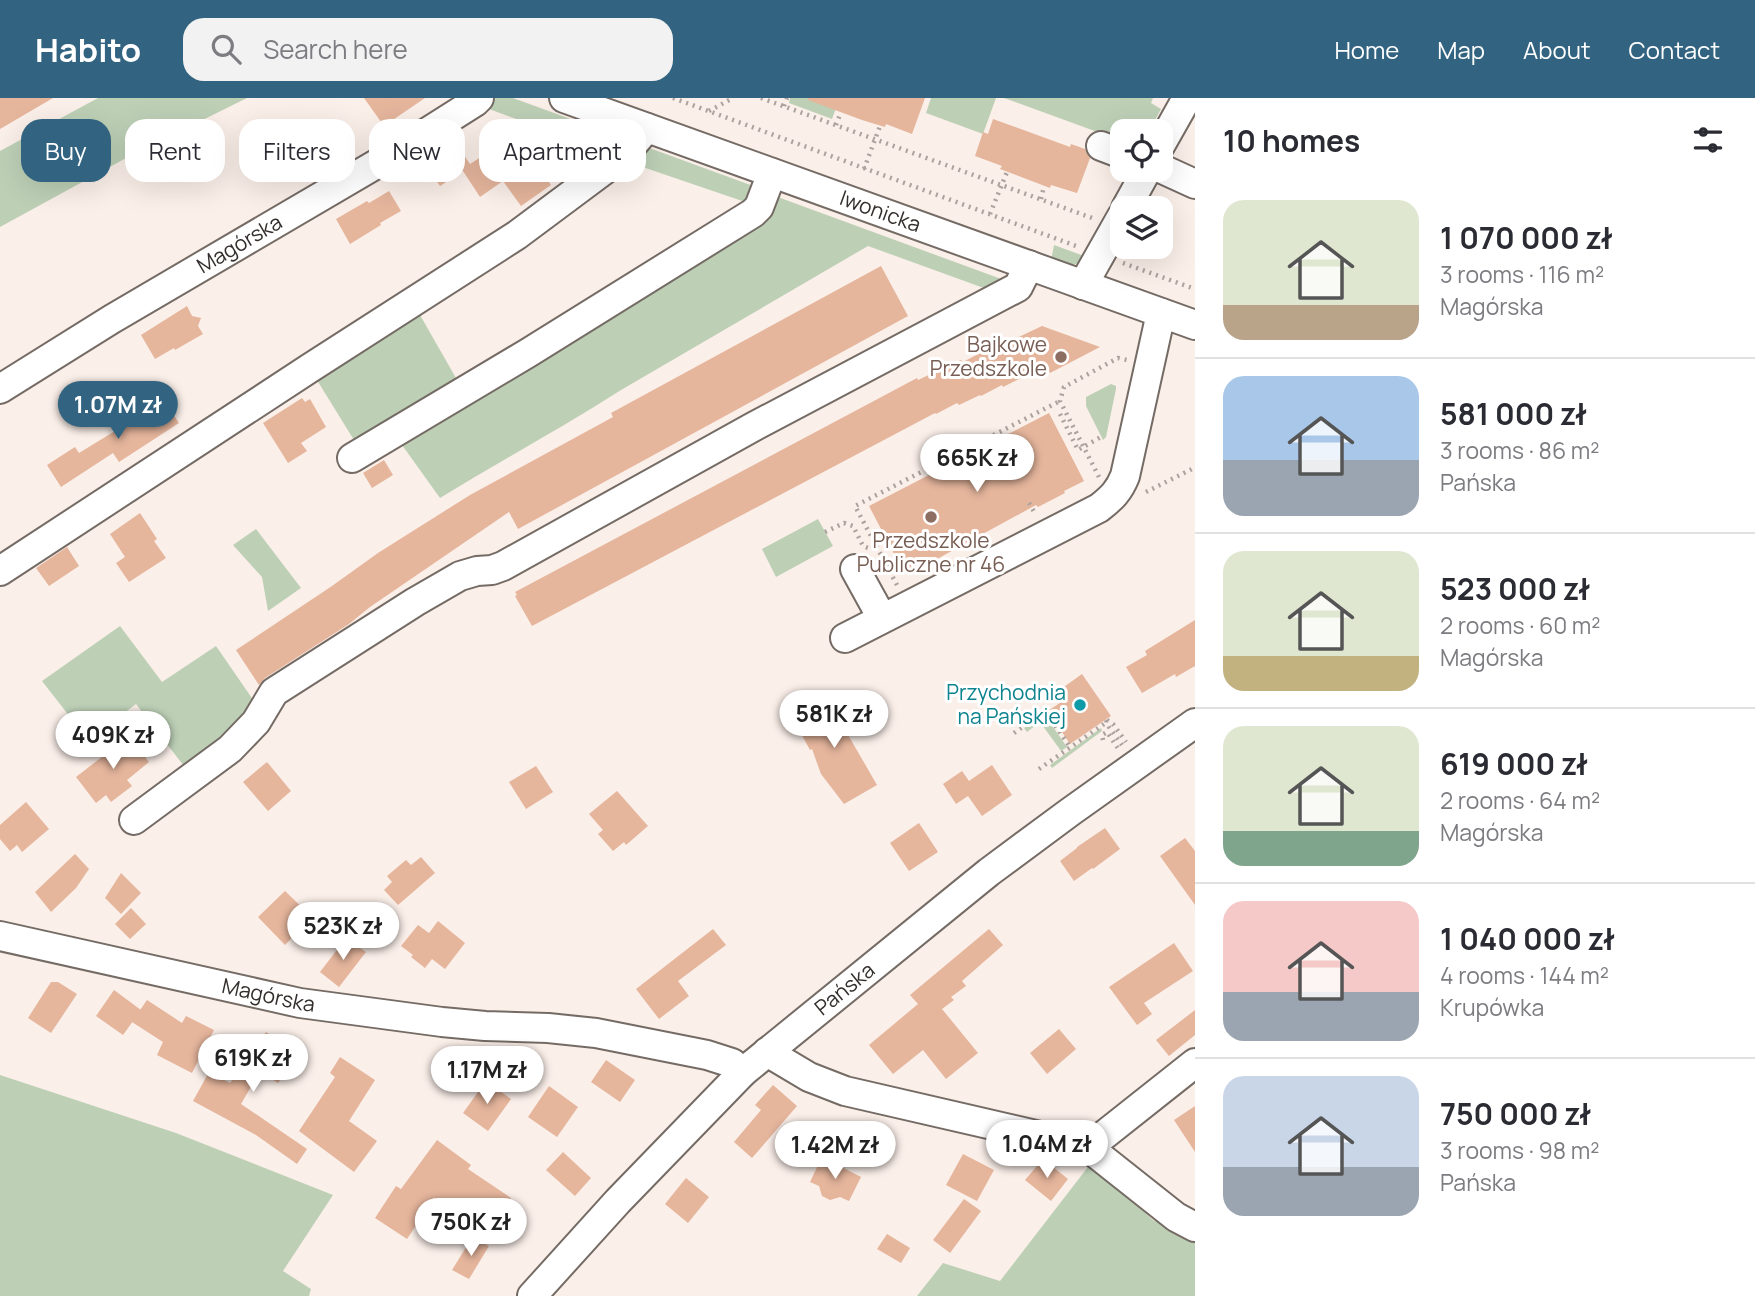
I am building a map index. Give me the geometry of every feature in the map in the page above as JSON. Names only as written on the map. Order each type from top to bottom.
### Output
[{"type":"street","name":"Magórska","points":[[0,389],[112,319],[385,159],[478,98]]},
{"type":"street","points":[[1173,123],[1187,98]]},
{"type":"street","name":"Iwonicka","points":[[568,99],[1195,326]]},
{"type":"street","points":[[0,571],[517,235],[623,156],[648,128]]},
{"type":"street","points":[[352,458],[753,214],[759,207],[772,173]]},
{"type":"street","points":[[1173,174],[1195,184]]},
{"type":"street","points":[[1083,285],[1101,255],[1110,218]]},
{"type":"street","points":[[134,820],[230,750],[256,722],[274,692],[415,602],[460,576],[503,566],[753,427],[1018,287],[1029,265]]},
{"type":"street","points":[[845,638],[1112,499],[1125,476],[1161,313]]},
{"type":"street","points":[[855,569],[883,618]]},
{"type":"street","name":"Pańska","points":[[532,1296],[618,1201],[743,1072],[989,872],[1195,723]]},
{"type":"street","name":"Magórska","points":[[0,936],[300,1003],[442,1022],[596,1033],[706,1055],[732,1063],[743,1072]]},
{"type":"street","points":[[767,1052],[809,1077],[845,1091],[1059,1140],[1090,1150],[1176,1217],[1195,1227]]},
{"type":"street","points":[[1090,1150],[1094,1143],[1195,1063]]},
{"type":"path","points":[[673,98],[1195,289]]},
{"type":"path","points":[[709,111],[733,98]]},
{"type":"path","points":[[761,98],[1001,186],[1110,218]]},
{"type":"path","points":[[784,106],[787,98]]},
{"type":"path","points":[[836,125],[841,112]]},
{"type":"path","points":[[864,169],[880,126]]},
{"type":"path","points":[[990,214],[1007,172]]},
{"type":"path","points":[[1041,199],[1044,186]]},
{"type":"path","points":[[897,585],[855,506],[1057,409],[1064,387],[1118,358],[1136,362]]},
{"type":"path","points":[[1060,401],[1082,443]]},
{"type":"path","points":[[1057,409],[1078,450],[1101,437]]},
{"type":"path","points":[[1119,490],[1139,495],[1192,469]]},
{"type":"path","points":[[825,532],[844,523],[853,526],[863,545],[871,548],[876,546]]},
{"type":"path","points":[[1014,733],[1045,711],[1070,747]]},
{"type":"path","points":[[1040,769],[1107,721],[1126,751],[1122,754],[1107,732],[1102,735],[1103,740]]},
{"type":"green space","points":[[98,98],[247,98],[205,119],[125,119],[125,159],[111,166],[111,119],[59,119]]},
{"type":"green space","points":[[492,98],[513,98],[570,119],[516,119],[489,109],[488,104]]},
{"type":"green space","points":[[790,98],[809,98],[836,108],[832,119],[789,103]]},
{"type":"green space","points":[[931,98],[996,98],[983,134],[926,113]]},
{"type":"green space","points":[[1004,98],[1153,98],[1151,103],[1161,109],[1156,119],[1110,119],[1110,137]]},
{"type":"green space","points":[[21,140],[21,182],[82,182],[0,227],[0,151]]},
{"type":"green space","points":[[646,147],[756,187],[751,204],[646,168]]},
{"type":"green space","points":[[775,196],[1004,280],[992,291],[868,246],[440,498],[397,438]]},
{"type":"green space","points":[[1054,245],[1087,257],[1073,265],[1051,260]]},
{"type":"green space","points":[[416,308],[460,385],[357,445],[312,372]]},
{"type":"green space","points":[[1111,384],[1116,386],[1116,389],[1106,437],[1103,440],[1086,406],[1086,397]]},
{"type":"green space","points":[[818,519],[833,546],[776,577],[762,549]]},
{"type":"green space","points":[[256,529],[301,588],[268,611],[262,577],[233,545]]},
{"type":"green space","points":[[120,626],[162,682],[216,646],[256,704],[250,720],[187,770],[136,704],[88,740],[42,681]]},
{"type":"green space","points":[[1044,714],[1067,747],[1061,751],[1040,722],[1027,732],[1024,728]]},
{"type":"green space","points":[[1101,728],[1102,731],[1052,768],[1050,765]]},
{"type":"green space","points":[[0,1075],[176,1133],[333,1195],[283,1271],[311,1289],[309,1296],[0,1296]]},
{"type":"green space","points":[[1091,1163],[1153,1220],[1195,1238],[1195,1296],[917,1296],[943,1263],[1000,1281]]},
{"type":"building","points":[[0,98],[53,98],[0,129]]},
{"type":"building","points":[[364,98],[425,98],[394,119],[379,119]]},
{"type":"building","points":[[808,98],[925,98],[912,134],[886,124],[885,127],[862,120]]},
{"type":"building","points":[[993,119],[1070,147],[1071,144],[1085,149],[1090,158],[1077,193],[1051,185],[1050,188],[1000,169],[1002,166],[975,156],[983,132],[988,134]]},
{"type":"building","points":[[465,157],[470,164],[479,158],[479,182],[502,182],[480,197],[465,174]]},
{"type":"building","points":[[504,182],[549,182],[551,185],[521,206]]},
{"type":"building","points":[[389,191],[401,211],[350,244],[336,219]]},
{"type":"building","points":[[881,266],[908,316],[518,529],[509,512],[349,624],[265,678],[259,685],[236,650],[378,553],[470,495],[613,417],[611,413]]},
{"type":"building","points":[[187,306],[192,316],[201,318],[198,326],[203,334],[155,359],[141,335]]},
{"type":"building","points":[[1042,326],[1100,347],[1050,373],[1047,367],[935,413],[532,626],[515,596],[515,592],[917,378],[918,380],[961,360],[963,362],[984,351],[985,353]]},
{"type":"building","points":[[159,393],[179,423],[119,462],[113,453],[61,487],[47,465],[75,447],[79,453],[133,420],[128,413]]},
{"type":"building","points":[[302,398],[305,402],[310,399],[326,427],[301,443],[307,451],[288,463],[263,423]]},
{"type":"building","points":[[1049,413],[1084,481],[937,559],[936,557],[904,573],[869,506]]},
{"type":"building","points":[[384,460],[393,475],[372,488],[363,473]]},
{"type":"building","points":[[140,513],[166,558],[129,582],[116,563],[125,557],[110,534]]},
{"type":"building","points":[[67,547],[79,566],[49,586],[36,568]]},
{"type":"building","points":[[1195,620],[1195,666],[1142,693],[1126,667],[1147,655],[1145,651]]},
{"type":"building","name":"Przychodnia na Pańskiej","points":[[1082,674],[1111,716],[1070,744],[1048,711],[1067,698],[1061,689]]},
{"type":"building","points":[[825,695],[877,785],[844,804],[821,774],[812,749],[810,750],[791,715]]},
{"type":"building","points":[[129,736],[149,762],[127,780],[132,786],[111,802],[106,795],[96,803],[76,777]]},
{"type":"building","points":[[267,762],[291,791],[268,811],[243,782]]},
{"type":"building","points":[[992,765],[1012,795],[982,816],[968,796],[956,804],[943,784],[962,771],[969,781]]},
{"type":"building","points":[[536,766],[553,792],[526,809],[509,782]]},
{"type":"building","points":[[617,791],[648,826],[626,845],[624,842],[613,851],[598,834],[603,830],[589,814]]},
{"type":"building","points":[[26,802],[49,829],[22,852],[17,845],[10,851],[0,839],[0,825]]},
{"type":"building","points":[[919,823],[938,852],[909,871],[890,843]]},
{"type":"building","points":[[1105,828],[1120,849],[1074,881],[1060,861]]},
{"type":"building","points":[[1185,838],[1195,851],[1195,905],[1160,856]]},
{"type":"building","points":[[75,854],[89,869],[76,888],[51,912],[35,892]]},
{"type":"building","points":[[421,857],[435,873],[398,905],[384,890],[392,882],[387,876],[406,860],[411,865]]},
{"type":"building","points":[[121,873],[141,893],[121,914],[105,898]]},
{"type":"building","points":[[285,891],[312,917],[285,945],[258,917]]},
{"type":"building","points":[[131,908],[146,924],[130,939],[115,924]]},
{"type":"building","points":[[438,921],[465,943],[445,969],[432,959],[425,968],[401,946],[418,925],[429,933]]},
{"type":"building","points":[[713,929],[726,945],[678,981],[689,996],[659,1019],[636,989]]},
{"type":"building","points":[[989,929],[1003,945],[962,981],[966,986],[951,997],[954,1000],[942,1009],[978,1053],[946,1079],[923,1050],[893,1074],[869,1045],[918,1004],[910,995]]},
{"type":"building","points":[[346,938],[366,952],[339,987],[320,972]]},
{"type":"building","points":[[1174,943],[1193,971],[1144,1003],[1152,1014],[1137,1025],[1109,987]]},
{"type":"building","points":[[51,982],[58,982],[77,994],[51,1033],[28,1018]]},
{"type":"building","points":[[114,990],[141,1010],[123,1035],[96,1016]]},
{"type":"building","points":[[147,1000],[182,1023],[186,1016],[214,1030],[192,1073],[157,1055],[163,1042],[132,1022]]},
{"type":"building","points":[[1195,1010],[1195,1035],[1169,1056],[1156,1040]]},
{"type":"building","points":[[1059,1029],[1076,1049],[1047,1074],[1030,1053]]},
{"type":"building","points":[[266,1032],[299,1053],[278,1083],[260,1071],[241,1104],[307,1149],[297,1164],[256,1135],[193,1101],[209,1072],[230,1083]]},
{"type":"building","points":[[340,1057],[375,1080],[349,1121],[377,1141],[354,1172],[299,1131],[335,1077],[330,1073]]},
{"type":"building","points":[[606,1060],[635,1080],[620,1102],[591,1082]]},
{"type":"building","points":[[486,1081],[511,1099],[488,1131],[463,1113]]},
{"type":"building","points":[[773,1085],[797,1106],[752,1158],[734,1142],[761,1110],[755,1105]]},
{"type":"building","points":[[549,1086],[578,1107],[557,1137],[528,1117]]},
{"type":"building","points":[[1195,1106],[1195,1152],[1174,1120]]},
{"type":"building","points":[[437,1140],[471,1165],[468,1169],[511,1198],[488,1233],[434,1198],[407,1239],[375,1218],[396,1186],[401,1189]]},
{"type":"building","points":[[563,1152],[591,1178],[575,1196],[546,1170]]},
{"type":"building","points":[[963,1154],[994,1170],[977,1201],[946,1185]]},
{"type":"building","points":[[822,1157],[861,1177],[849,1201],[840,1197],[830,1200],[822,1196],[819,1186],[810,1182]]},
{"type":"building","points":[[1043,1159],[1068,1179],[1051,1201],[1025,1180]]},
{"type":"building","points":[[686,1178],[709,1197],[688,1223],[665,1204]]},
{"type":"building","points":[[964,1199],[981,1211],[950,1253],[933,1240]]},
{"type":"building","points":[[887,1234],[910,1248],[901,1263],[877,1249]]},
{"type":"building","points":[[473,1236],[489,1246],[469,1279],[452,1270]]},
{"type":"place","name":"Bajkowe Przedszkole","points":[[1061,357]]},
{"type":"place","name":"Przedszkole Publiczne nr 46","points":[[931,517]]},
{"type":"place","name":"Przychodnia na Pańskiej","points":[[1080,705]]}]
